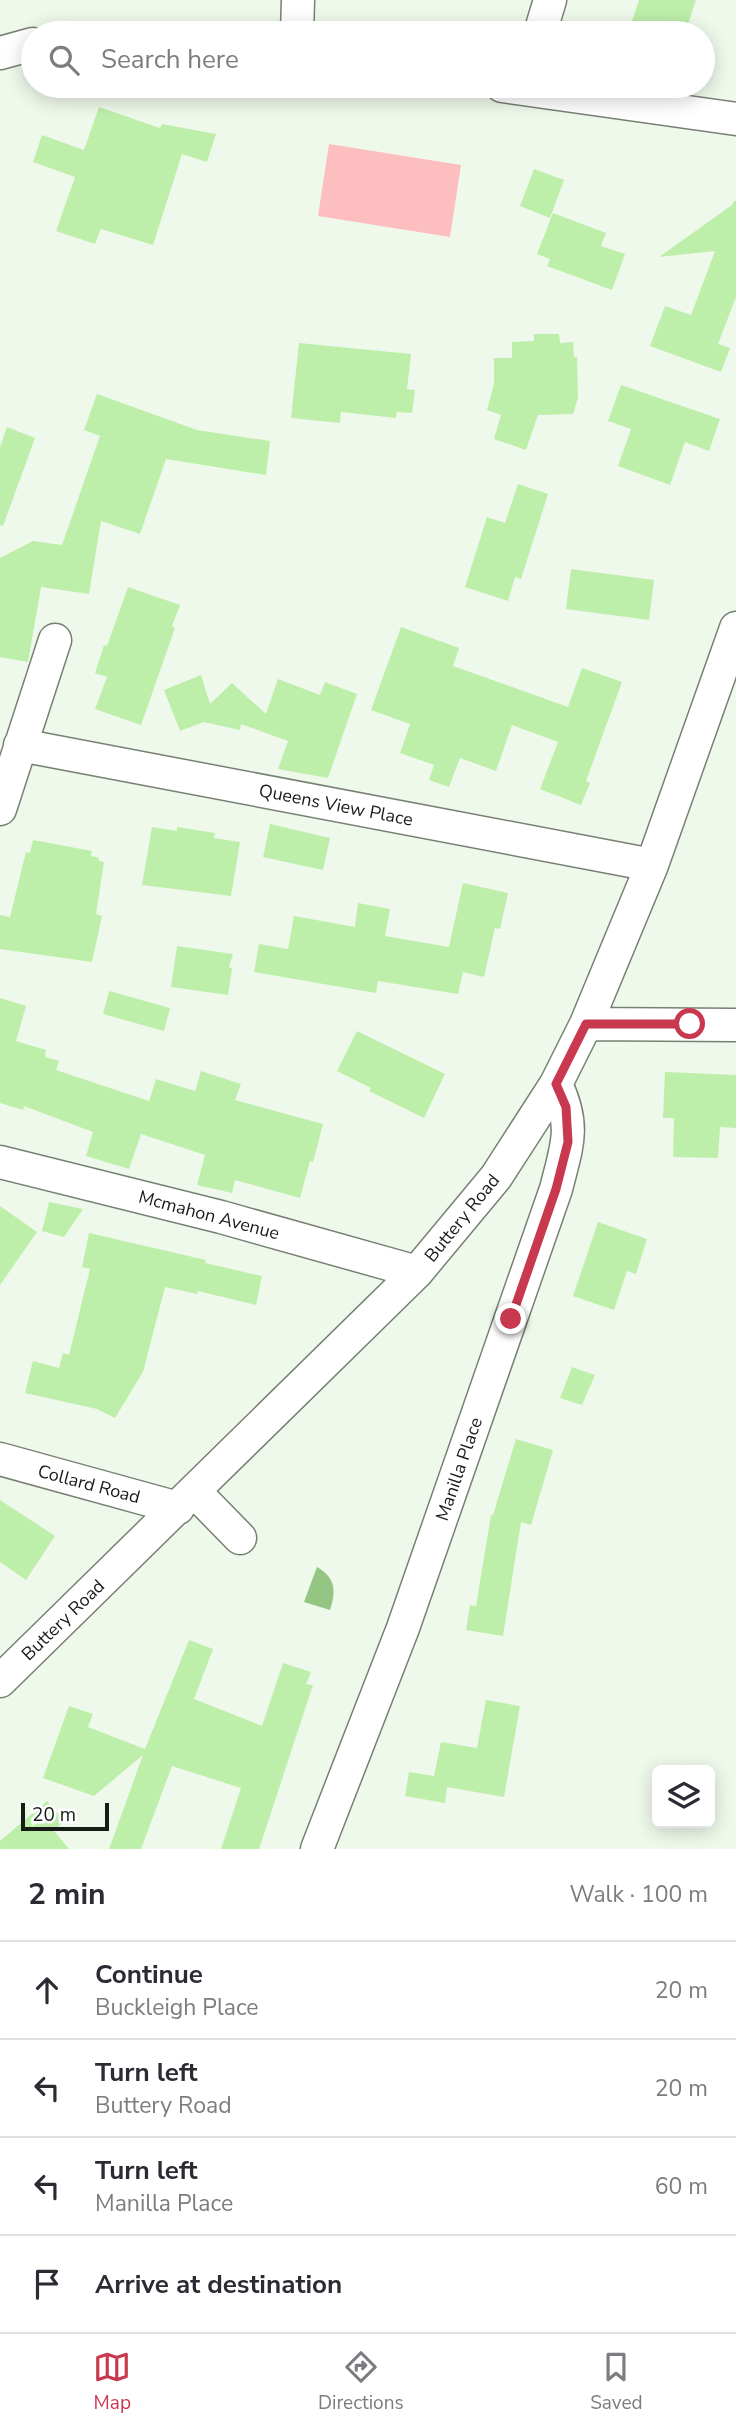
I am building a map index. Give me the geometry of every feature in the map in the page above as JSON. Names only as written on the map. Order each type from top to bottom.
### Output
[{"type":"street","points":[[297,21],[298,0]]},
{"type":"street","points":[[544,21],[550,0]]},
{"type":"street","points":[[0,53],[21,47]]},
{"type":"street","points":[[592,98],[736,119]]},
{"type":"street","name":"Buttery Road","points":[[0,1681],[417,1272],[496,1177],[556,1084],[586,1024],[652,865],[736,628]]},
{"type":"street","points":[[0,809],[55,640]]},
{"type":"street","name":"Queens View Place","points":[[20,745],[652,865]]},
{"type":"street","points":[[586,1024],[736,1025]]},
{"type":"street","name":"Manilla Place","points":[[317,1849],[403,1628],[556,1189],[568,1142],[569,1123],[566,1107],[556,1084]]},
{"type":"street","name":"Mcmahon Avenue","points":[[0,1161],[221,1217],[417,1272]]},
{"type":"street","name":"Collard Road","points":[[0,1460],[187,1500]]},
{"type":"street","points":[[187,1500],[240,1538]]},
{"type":"shaded area","points":[[329,144],[461,165],[450,237],[318,216]]},
{"type":"shaded area","points":[[317,1567],[328,1576],[333,1586],[330,1610],[304,1602]]},
{"type":"building","points":[[639,0],[696,0],[689,21],[632,21]]},
{"type":"building","points":[[99,107],[160,128],[162,124],[216,134],[207,162],[182,154],[153,245],[101,229],[95,244],[56,231],[75,177],[33,162],[42,135],[84,150]]},
{"type":"building","points":[[534,169],[564,180],[550,218],[520,206]]},
{"type":"building","points":[[734,201],[736,297],[718,344],[730,348],[721,372],[650,346],[665,306],[691,315],[715,251],[659,257]]},
{"type":"building","points":[[553,213],[606,233],[601,246],[625,254],[612,290],[547,266],[550,259],[537,254]]},
{"type":"building","points":[[534,334],[559,334],[560,343],[573,342],[574,357],[577,357],[578,398],[573,414],[538,415],[526,450],[494,439],[501,415],[487,410],[494,384],[494,358],[512,358],[512,342],[534,341]]},
{"type":"building","points":[[299,343],[411,354],[407,389],[415,390],[412,413],[397,412],[396,418],[341,412],[340,423],[291,418]]},
{"type":"building","points":[[621,385],[720,419],[709,451],[685,442],[670,485],[618,466],[631,429],[608,421]]},
{"type":"building","points":[[97,394],[197,430],[270,441],[266,475],[166,459],[140,534],[101,521],[89,594],[41,587],[28,662],[0,657],[0,558],[33,541],[62,545],[100,436],[84,430]]},
{"type":"building","points":[[7,427],[35,438],[3,526],[0,525],[0,447]]},
{"type":"building","points":[[518,484],[548,494],[521,579],[515,577],[508,601],[465,587],[487,517],[505,523]]},
{"type":"building","points":[[571,569],[654,580],[649,620],[566,609]]},
{"type":"building","points":[[128,587],[180,605],[172,626],[175,628],[141,725],[95,709],[107,677],[95,673]]},
{"type":"building","points":[[401,627],[459,648],[453,666],[568,707],[582,668],[622,682],[586,781],[590,783],[581,805],[540,789],[558,742],[512,725],[496,771],[460,758],[449,787],[429,780],[434,765],[400,753],[410,724],[371,710]]},
{"type":"building","points":[[201,675],[210,704],[232,683],[266,714],[278,679],[320,695],[325,682],[357,694],[328,778],[278,769],[288,741],[241,724],[240,730],[204,722],[180,731],[164,690]]},
{"type":"building","points":[[270,824],[330,838],[323,870],[263,857]]},
{"type":"building","points":[[152,827],[177,831],[177,827],[215,833],[214,838],[240,842],[231,896],[142,885]]},
{"type":"building","points":[[33,840],[92,851],[91,856],[104,862],[96,914],[102,916],[92,962],[0,949],[0,915],[10,917],[26,852],[30,853]]},
{"type":"building","points":[[463,883],[508,893],[500,929],[495,928],[484,977],[463,972],[458,994],[378,981],[376,993],[254,972],[259,944],[288,949],[294,916],[355,927],[358,903],[390,909],[385,936],[449,947]]},
{"type":"building","points":[[177,946],[233,954],[229,967],[232,969],[228,995],[171,987]]},
{"type":"building","points":[[109,991],[170,1008],[164,1031],[103,1014]]},
{"type":"building","points":[[0,998],[26,1006],[16,1041],[46,1050],[45,1057],[59,1061],[56,1070],[149,1101],[156,1079],[195,1091],[201,1071],[241,1084],[235,1100],[323,1124],[300,1198],[235,1180],[232,1193],[197,1185],[205,1155],[141,1134],[129,1169],[86,1156],[93,1132],[24,1106],[23,1110],[0,1103]]},
{"type":"building","points":[[357,1031],[445,1074],[424,1118],[369,1091],[371,1088],[337,1071]]},
{"type":"building","points":[[665,1072],[736,1075],[736,1128],[720,1127],[718,1158],[673,1157],[674,1118],[663,1118]]},
{"type":"building","points":[[49,1202],[83,1209],[64,1237],[42,1231]]},
{"type":"building","points":[[0,1206],[37,1232],[0,1285]]},
{"type":"building","points":[[598,1222],[647,1239],[636,1274],[627,1271],[614,1310],[573,1296]]},
{"type":"building","points":[[89,1233],[262,1276],[256,1305],[198,1291],[197,1294],[165,1287],[143,1372],[115,1418],[97,1409],[25,1393],[33,1361],[59,1368],[63,1353],[69,1355],[90,1269],[82,1267]]},
{"type":"building","points":[[572,1367],[595,1375],[582,1405],[560,1398]]},
{"type":"building","points":[[516,1439],[553,1450],[531,1525],[521,1522],[503,1636],[466,1630],[470,1605],[476,1606],[491,1515]]},
{"type":"building","points":[[0,1500],[55,1536],[26,1580],[0,1562]]},
{"type":"building","points":[[189,1640],[213,1649],[194,1699],[262,1726],[283,1663],[311,1672],[306,1684],[313,1685],[259,1849],[221,1849],[241,1788],[172,1766],[141,1849],[109,1849],[143,1755],[94,1796],[43,1778],[69,1706],[93,1714],[88,1727],[145,1749]]},
{"type":"building","points":[[486,1700],[520,1706],[504,1797],[447,1787],[445,1803],[405,1796],[409,1772],[434,1776],[441,1742],[477,1748]]},
{"type":"building","points":[[47,1801],[64,1821],[54,1831],[69,1849],[0,1849],[0,1841]]},
{"type":"route","points":[[511,1319],[556,1189],[568,1142],[566,1107],[556,1084],[586,1024],[690,1024]]}]
